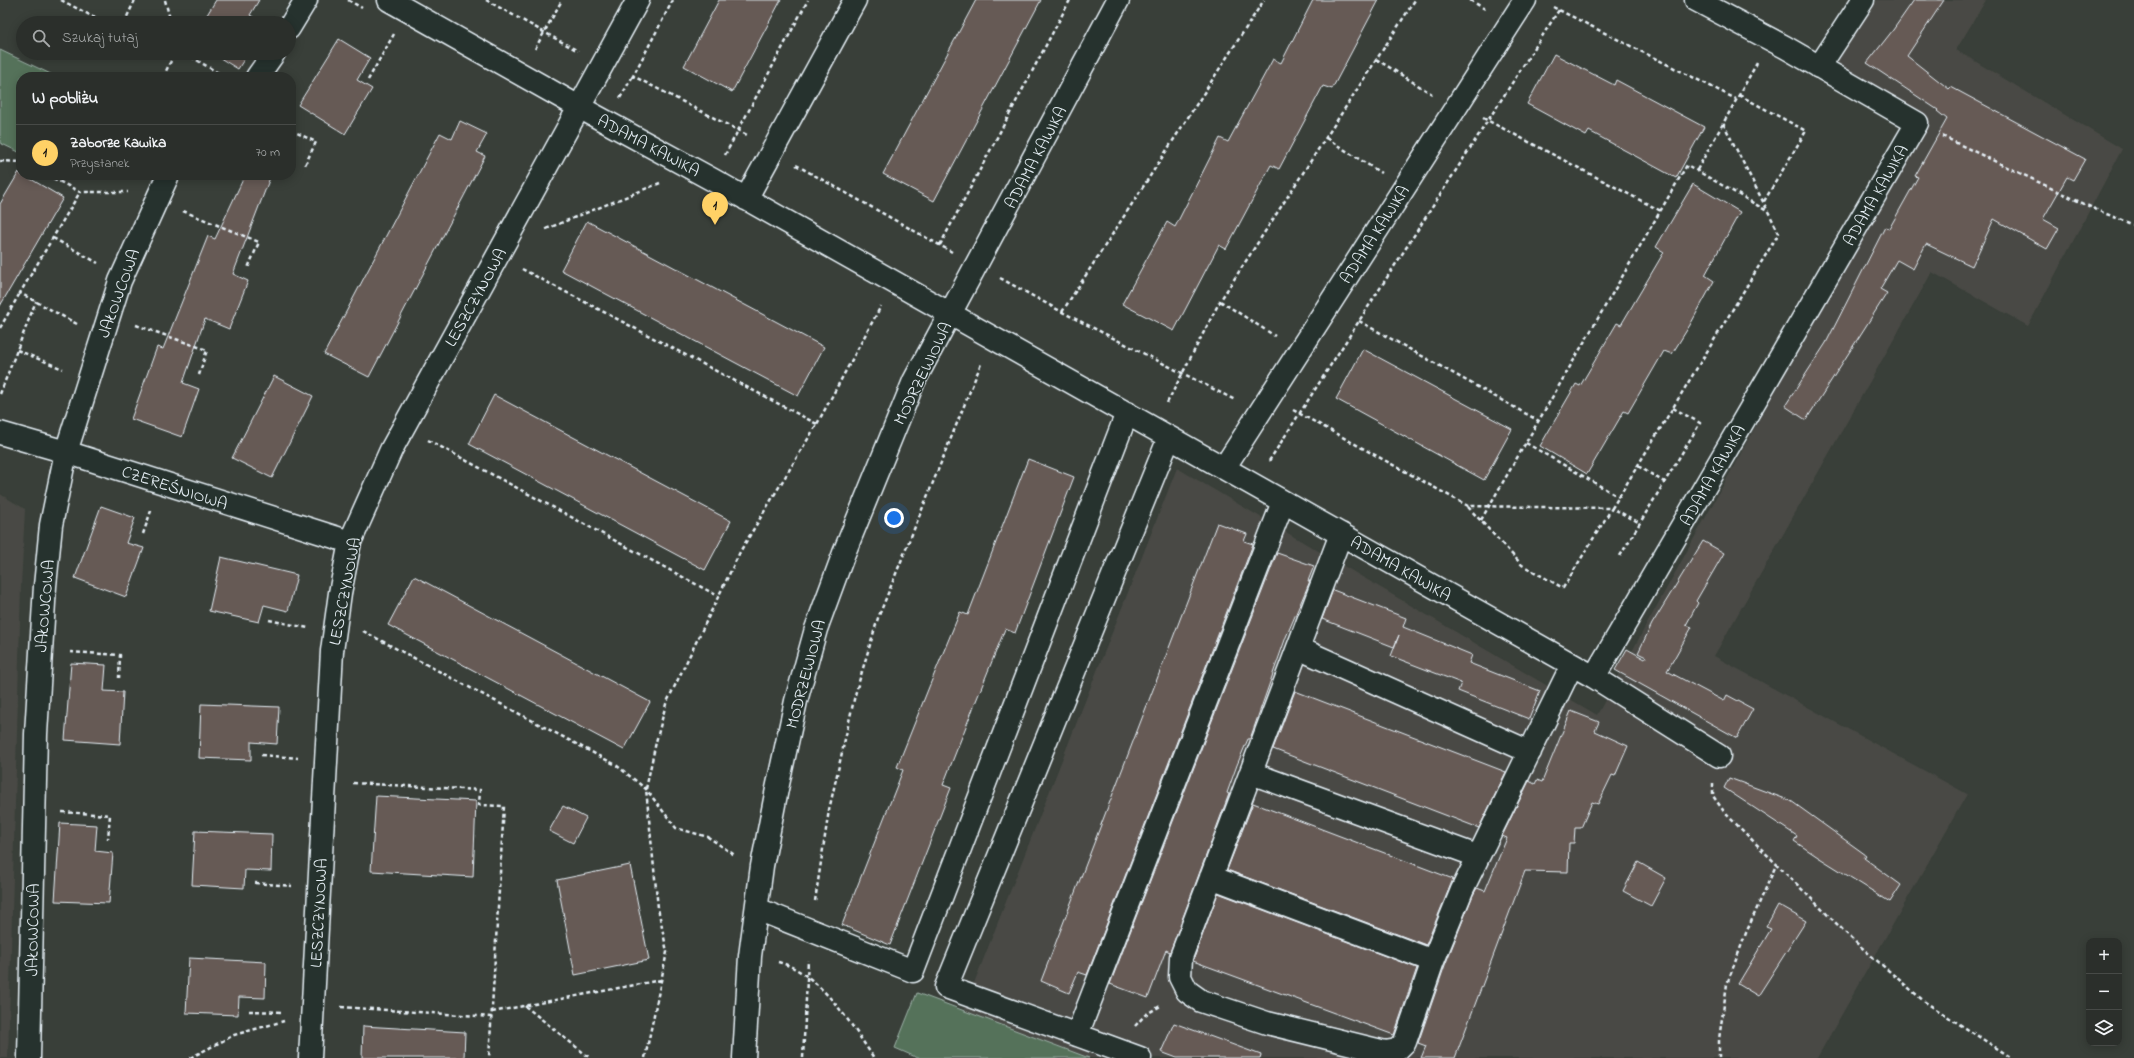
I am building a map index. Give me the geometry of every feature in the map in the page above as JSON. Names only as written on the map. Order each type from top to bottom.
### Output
[{"type":"street","points":[[296,16],[306,0]]},
{"type":"street","name":"ADAMA KAWIKA","points":[[390,0],[992,337],[1594,677],[1917,123]]},
{"type":"street","name":"LESZCZYNOWA","points":[[310,1058],[332,651],[340,593],[350,542],[391,450],[638,0]]},
{"type":"street","points":[[746,199],[854,0]]},
{"type":"street","name":"ADAMA KAWIKA","points":[[951,314],[1118,0]]},
{"type":"street","name":"ADAMA KAWIKA","points":[[1224,468],[1525,0]]},
{"type":"street","points":[[1696,0],[1770,39],[1917,123]]},
{"type":"street","points":[[1819,67],[1863,0]]},
{"type":"street","points":[[261,72],[269,60]]},
{"type":"street","name":"JAŁOWCOWA","points":[[29,1058],[40,654],[51,525],[66,452],[120,281],[166,180]]},
{"type":"street","name":"MODRZEWIOWA","points":[[744,1058],[750,956],[756,909],[777,789],[796,701],[816,629],[844,553],[914,381],[951,314]]},
{"type":"street","points":[[756,909],[913,971],[1127,413]]},
{"type":"street","name":"CZEREŚNIOWA","points":[[0,433],[66,452],[350,542]]},
{"type":"street","points":[[1131,1055],[946,987],[1170,438]]},
{"type":"street","points":[[1077,1035],[1283,502]]},
{"type":"street","points":[[1341,534],[1181,957],[1180,977],[1187,991],[1201,1001],[1240,1015],[1385,1052],[1397,1050],[1405,1042],[1433,961],[1477,856],[1572,665]]},
{"type":"street","points":[[1298,648],[1530,752]]},
{"type":"street","points":[[1594,677],[1719,756]]},
{"type":"street","points":[[1251,773],[1477,856]]},
{"type":"street","points":[[1211,877],[1433,961]]},
{"type":"path","points":[[61,0],[92,16]]},
{"type":"path","points":[[128,16],[136,0]]},
{"type":"path","points":[[165,0],[169,16]]},
{"type":"path","points":[[348,0],[366,11]]},
{"type":"path","points":[[486,0],[583,53]]},
{"type":"path","points":[[531,56],[562,0]]},
{"type":"path","points":[[674,0],[633,76],[755,140]]},
{"type":"path","points":[[724,157],[808,0]]},
{"type":"path","points":[[940,245],[1070,0]]},
{"type":"path","points":[[1062,312],[1264,0]]},
{"type":"path","points":[[1164,410],[1220,301],[1415,0]]},
{"type":"path","points":[[1265,467],[1558,10],[1736,99]]},
{"type":"path","points":[[368,80],[398,28]]},
{"type":"path","points":[[1696,170],[1770,39]]},
{"type":"path","points":[[1376,59],[1420,86]]},
{"type":"path","points":[[165,72],[171,60]]},
{"type":"path","points":[[197,60],[218,72]]},
{"type":"path","points":[[1739,95],[1806,131],[1763,203]]},
{"type":"path","points":[[1488,121],[1661,211]]},
{"type":"path","points":[[1299,414],[1468,506],[1522,565],[1563,588],[1779,233],[1723,123]]},
{"type":"path","points":[[1917,123],[2099,211],[2134,225]]},
{"type":"path","points":[[296,132],[316,142],[304,167]]},
{"type":"path","points":[[1326,138],[1404,187]]},
{"type":"path","points":[[0,161],[16,162]]},
{"type":"path","points":[[790,162],[959,255]]},
{"type":"path","points":[[1481,520],[1687,165],[1768,211]]},
{"type":"path","points":[[57,180],[80,192],[132,192]]},
{"type":"path","points":[[543,230],[663,182]]},
{"type":"path","points":[[0,328],[80,192]]},
{"type":"path","points":[[178,209],[259,242],[248,268]]},
{"type":"path","points":[[53,238],[104,266]]},
{"type":"path","points":[[520,268],[817,424]]},
{"type":"path","points":[[1000,278],[1062,312],[1242,403]]},
{"type":"path","points":[[20,293],[83,327]]},
{"type":"path","points":[[645,1058],[667,952],[658,908],[646,789],[666,704],[741,550],[817,424],[885,299]]},
{"type":"path","points":[[0,394],[36,301]]},
{"type":"path","points":[[1220,301],[1299,351]]},
{"type":"path","points":[[1359,321],[1538,421]]},
{"type":"path","points":[[131,323],[207,350],[199,375]]},
{"type":"path","points":[[803,1058],[811,931],[829,810],[855,695],[878,618],[992,337]]},
{"type":"path","points":[[17,350],[68,370]]},
{"type":"path","points":[[1620,556],[1700,423],[1673,408]]},
{"type":"path","points":[[427,440],[718,596]]},
{"type":"path","points":[[1526,443],[1619,497]]},
{"type":"path","points":[[1638,466],[1664,482]]},
{"type":"path","points":[[143,534],[153,506]]},
{"type":"path","points":[[1468,506],[1612,508],[1640,523]]},
{"type":"path","points":[[269,620],[310,628]]},
{"type":"path","points":[[362,631],[616,765],[646,789],[676,828],[708,837]]},
{"type":"path","points":[[69,652],[120,655],[119,678]]},
{"type":"path","points":[[260,755],[302,758]]},
{"type":"path","points":[[1719,756],[1712,781],[1713,796],[1725,813],[1853,940],[1926,1002],[2012,1058]]},
{"type":"path","points":[[348,783],[480,790],[479,805],[504,806],[490,1058]]},
{"type":"path","points":[[57,811],[110,815],[108,839]]},
{"type":"path","points":[[1719,1058],[1719,1039],[1727,984],[1746,933],[1777,863]]},
{"type":"path","points":[[255,883],[296,886]]},
{"type":"path","points":[[750,956],[782,963],[807,976],[838,1006],[874,1058]]},
{"type":"path","points":[[492,1012],[661,980]]},
{"type":"path","points":[[1131,1055],[1132,1030],[1145,1015],[1187,991]]},
{"type":"path","points":[[525,1006],[590,1058]]},
{"type":"path","points":[[249,1011],[290,1012]]},
{"type":"shaded area","points":[[1877,0],[1986,0],[1956,50],[2122,149],[2028,326],[1932,272],[1714,656],[1967,794],[1817,1058],[1089,1058],[963,1011],[1177,468],[1597,715],[1925,118],[1833,62]]},
{"type":"shaded area","points":[[0,494],[25,509],[21,586],[8,1058],[0,1058]]},
{"type":"green space","points":[[0,50],[16,58],[16,60],[21,60],[46,72],[16,72],[16,151],[0,143]]},
{"type":"green space","points":[[917,993],[1089,1058],[918,1058],[895,1048]]},
{"type":"building","points":[[216,0],[259,0],[250,15],[252,16],[206,16]]},
{"type":"building","points":[[719,0],[781,0],[732,92],[684,66]]},
{"type":"building","points":[[976,0],[1041,0],[934,201],[883,174]]},
{"type":"building","points":[[1313,0],[1379,0],[1332,89],[1323,86],[1279,169],[1271,165],[1226,249],[1219,245],[1174,331],[1122,304],[1167,222],[1175,227],[1220,138],[1228,142],[1273,59],[1281,63]]},
{"type":"building","points":[[1914,0],[1944,0],[1907,56],[1949,89],[1951,87],[2085,159],[2073,180],[2067,177],[2043,219],[2059,228],[2047,249],[1994,219],[1972,266],[1926,244],[1913,269],[1897,260],[1880,289],[1887,293],[1806,420],[1785,406],[1826,343],[1885,227],[1889,229],[1918,177],[1915,176],[1947,119],[1937,111],[1938,110],[1867,63]]},
{"type":"building","points":[[339,39],[370,58],[357,80],[372,89],[345,134],[298,105]]},
{"type":"building","points":[[1554,54],[1614,85],[1616,80],[1704,127],[1676,178],[1589,131],[1586,136],[1527,104]]},
{"type":"building","points":[[223,60],[244,60],[238,69]]},
{"type":"building","points":[[460,121],[487,134],[477,152],[485,156],[369,377],[324,354],[440,133],[452,139]]},
{"type":"building","points":[[16,177],[16,180],[32,180],[63,198],[0,306],[0,204]]},
{"type":"building","points":[[243,180],[269,180],[233,274],[248,281],[229,329],[205,319],[183,383],[199,389],[182,437],[131,419],[157,347],[163,349],[208,236],[215,239]]},
{"type":"building","points":[[1693,184],[1740,212],[1705,275],[1714,281],[1690,325],[1672,354],[1664,351],[1628,413],[1624,411],[1587,474],[1540,446],[1576,384],[1580,386],[1617,323],[1621,325],[1664,252],[1656,247]]},
{"type":"building","points":[[587,221],[824,347],[798,396],[561,270]]},
{"type":"building","points":[[1363,349],[1512,429],[1484,480],[1336,399]]},
{"type":"building","points":[[274,376],[313,396],[272,478],[232,458]]},
{"type":"building","points":[[494,395],[731,521],[705,570],[469,444]]},
{"type":"building","points":[[1028,459],[1074,477],[1015,633],[1005,629],[974,706],[943,785],[951,788],[890,945],[842,925],[903,770],[897,767],[960,612],[968,615]]},
{"type":"building","points":[[101,506],[135,518],[126,543],[144,548],[126,597],[75,578]]},
{"type":"building","points":[[1217,523],[1247,534],[1244,541],[1253,544],[1087,975],[1078,972],[1069,993],[1041,981]]},
{"type":"building","points":[[1703,541],[1724,553],[1696,601],[1698,603],[1686,625],[1692,627],[1667,671],[1724,701],[1727,695],[1753,709],[1737,738],[1615,670],[1627,649],[1645,659],[1646,657],[1638,653],[1652,624]]},
{"type":"building","points":[[1277,553],[1314,566],[1308,581],[1310,581],[1286,637],[1250,739],[1248,739],[1237,765],[1227,793],[1229,794],[1170,952],[1166,950],[1148,998],[1110,984]]},
{"type":"building","points":[[221,557],[297,575],[288,611],[264,605],[259,622],[209,611]]},
{"type":"building","points":[[414,576],[650,702],[624,750],[388,625]]},
{"type":"building","points":[[1333,590],[1406,618],[1403,627],[1472,655],[1469,663],[1540,691],[1529,719],[1458,691],[1461,683],[1391,656],[1399,635],[1394,647],[1322,619]]},
{"type":"building","points":[[71,663],[106,665],[104,691],[123,692],[120,744],[65,740]]},
{"type":"building","points":[[1295,691],[1506,772],[1479,828],[1273,749]]},
{"type":"building","points":[[201,704],[279,707],[277,744],[251,742],[251,760],[199,758]]},
{"type":"building","points":[[1571,711],[1599,722],[1595,731],[1628,746],[1615,776],[1612,775],[1598,804],[1592,802],[1581,828],[1575,828],[1574,843],[1569,843],[1568,872],[1525,871],[1455,1058],[1421,1058],[1426,1046],[1418,1043],[1445,965],[1473,895],[1477,888],[1485,891],[1507,838],[1502,836],[1529,781],[1535,784],[1537,780],[1542,782]]},
{"type":"building","points":[[1729,778],[1791,801],[1866,855],[1864,858],[1901,885],[1890,902],[1794,841],[1797,836],[1724,788]]},
{"type":"building","points":[[376,796],[476,801],[473,877],[371,871]]},
{"type":"building","points":[[1253,803],[1453,879],[1426,945],[1227,870]]},
{"type":"building","points":[[563,806],[586,818],[573,843],[549,831]]},
{"type":"building","points":[[60,823],[97,825],[95,851],[113,853],[109,903],[55,901]]},
{"type":"building","points":[[195,831],[272,834],[271,871],[245,870],[244,888],[192,885]]},
{"type":"building","points":[[1638,862],[1666,878],[1651,906],[1623,891]]},
{"type":"building","points":[[630,865],[649,960],[575,975],[557,880]]},
{"type":"building","points":[[1218,893],[1417,968],[1394,1035],[1193,961]]},
{"type":"building","points":[[1778,905],[1806,921],[1758,996],[1738,984],[1771,929],[1766,927]]},
{"type":"building","points":[[189,958],[266,962],[265,998],[239,997],[238,1015],[186,1013]]},
{"type":"building","points":[[1174,1023],[1261,1055],[1260,1058],[1177,1058],[1161,1052]]},
{"type":"building","points":[[363,1026],[465,1032],[464,1058],[362,1058]]},
{"type":"place","name":"Zaborze Kawika","points":[[715,225]]}]
